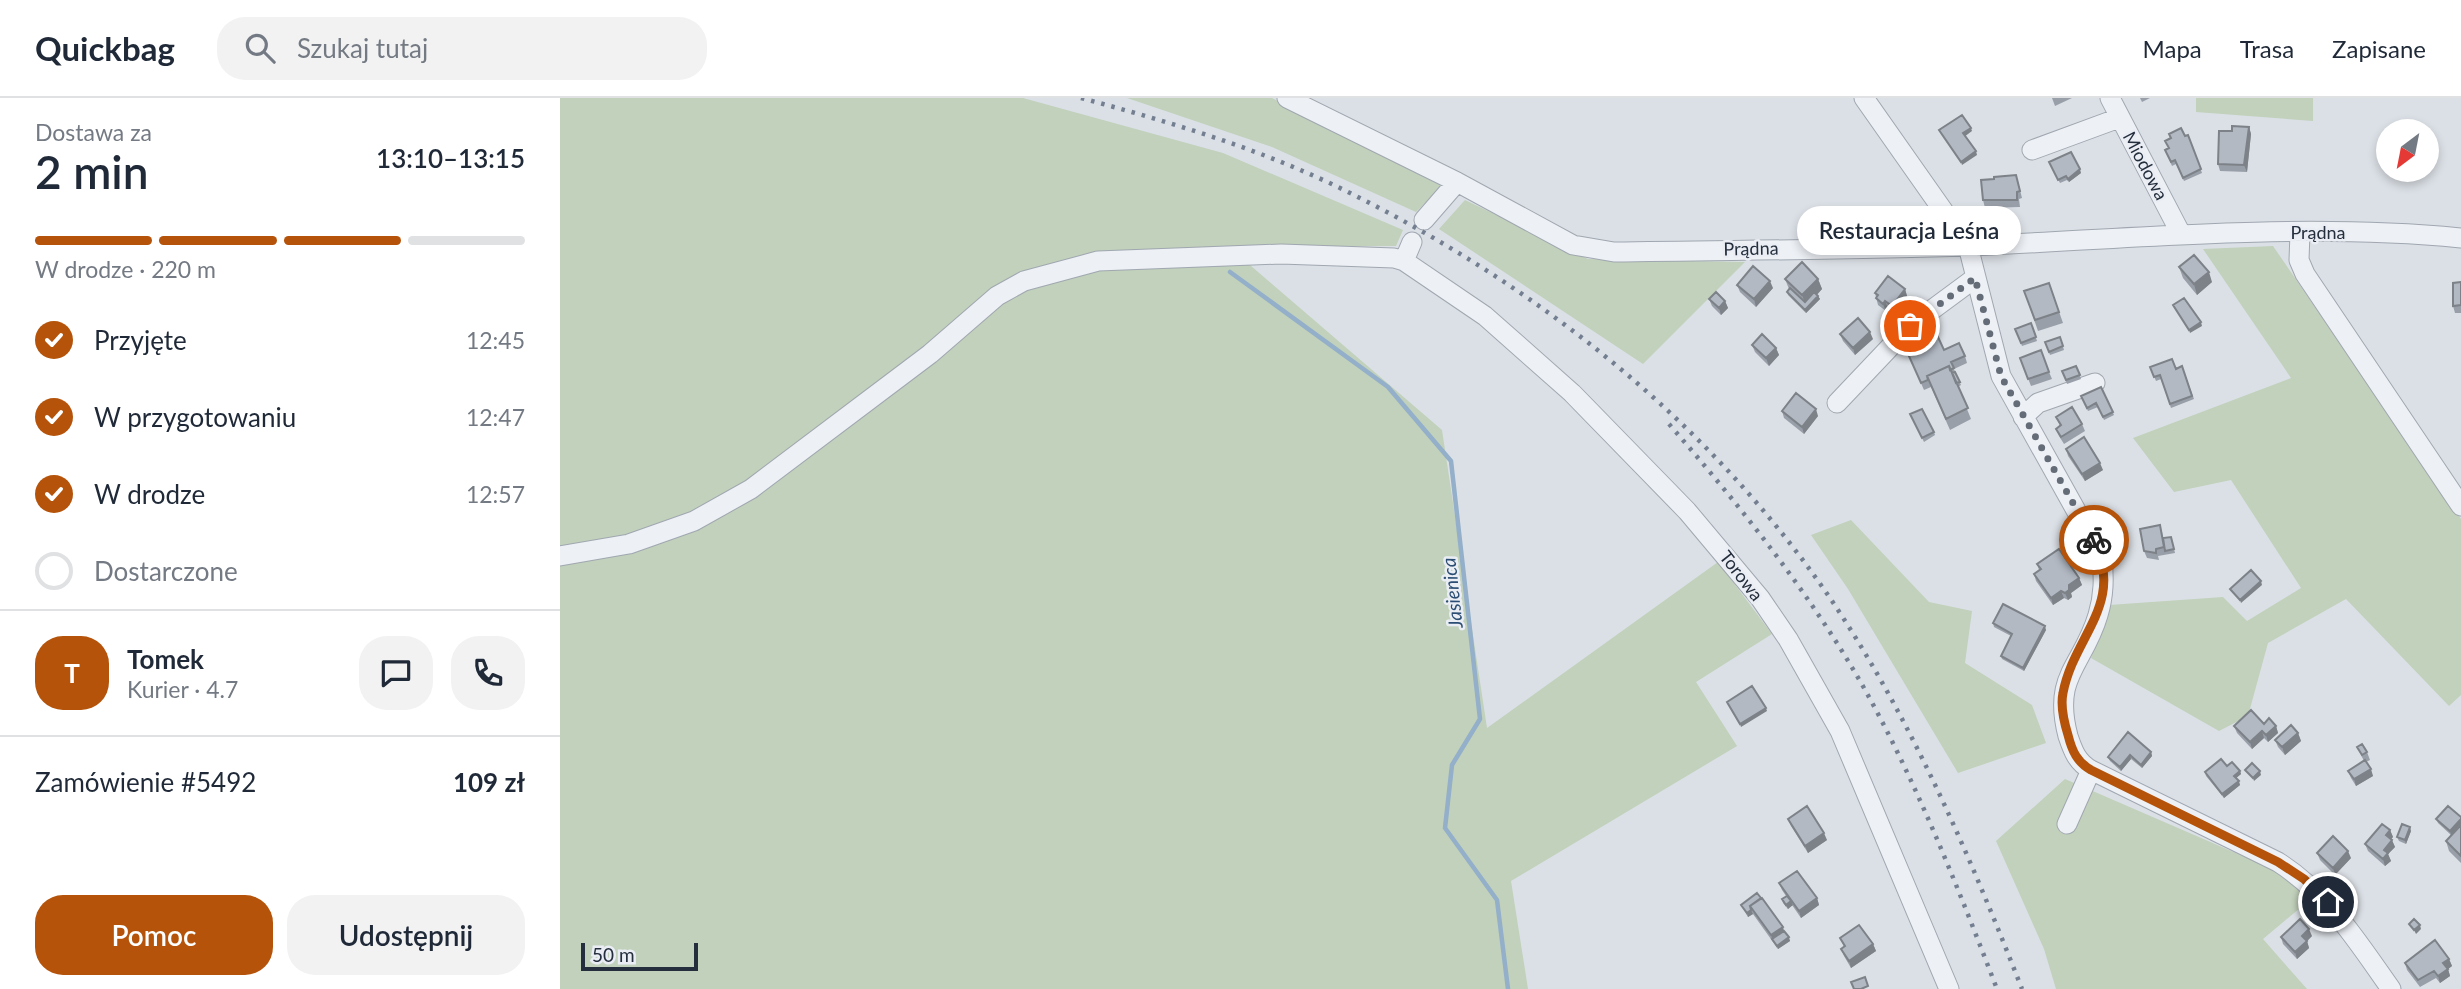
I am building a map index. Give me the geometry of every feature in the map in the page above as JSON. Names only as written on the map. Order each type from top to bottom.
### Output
[{"type":"street","name":"Prądna","points":[[1287,98],[1457,182],[1573,245],[1614,252],[1968,246],[2181,234],[2404,232],[2461,238]]},
{"type":"street","points":[[1864,98],[1968,246],[2001,376],[2102,557],[2104,585],[2098,617],[2070,671],[2062,705],[2076,759],[2091,770],[2278,862],[2304,879],[2328,902],[2391,989]]},
{"type":"street","name":"Miodowa","points":[[2110,98],[2181,234]]},
{"type":"street","points":[[2032,150],[2119,118]]},
{"type":"street","points":[[1424,220],[1457,182]]},
{"type":"street","points":[[2300,233],[2299,260],[2305,274],[2461,506]]},
{"type":"street","points":[[560,556],[629,544],[694,521],[751,489],[930,354],[998,296],[1024,281],[1098,261],[1165,257],[1227,258],[1281,254],[1404,261],[1412,242]]},
{"type":"street","name":"Torowa","points":[[1404,261],[1485,316],[1572,393],[1687,511],[1760,598],[1788,639],[1840,731],[1949,989]]},
{"type":"street","points":[[1837,403],[1910,326],[1975,278]]},
{"type":"street","points":[[2023,417],[2038,403],[2095,383]]},
{"type":"street","points":[[2067,824],[2091,770]]},
{"type":"green space","points":[[560,98],[1023,98],[1223,153],[1403,230],[1396,246],[1229,247],[1442,430],[1487,728],[1718,562],[1772,634],[1696,682],[1737,746],[1511,881],[1528,989],[560,989]]},
{"type":"green space","points":[[1127,98],[1272,98],[1442,186],[1416,212],[1272,147]]},
{"type":"green space","points":[[2196,98],[2313,98],[2313,121],[2196,112]]},
{"type":"green space","points":[[1465,200],[1588,259],[1745,262],[1643,364],[1439,229]]},
{"type":"green space","points":[[2273,246],[2461,519],[2461,695],[2449,706],[2346,599],[2268,643],[2248,716],[2219,731],[2091,658],[2109,605],[2223,597],[2247,621],[2301,588],[2231,480],[2174,492],[2133,438],[2291,378],[2203,249]]},
{"type":"green space","points":[[1851,520],[1929,602],[1972,611],[1965,663],[2032,705],[2046,743],[1958,773],[1848,589],[1811,535]]},
{"type":"green space","points":[[2065,779],[2268,867],[2312,898],[2263,939],[2307,989],[2056,989],[2044,949],[1996,841]]},
{"type":"building","points":[[1962,115],[1971,128],[1963,133],[1976,151],[1961,162],[1939,130]]},
{"type":"building","points":[[2232,126],[2249,127],[2244,165],[2218,164],[2219,131],[2232,131]]},
{"type":"building","points":[[2181,128],[2185,136],[2188,135],[2201,169],[2183,178],[2175,160],[2171,162],[2165,150],[2169,148],[2165,141],[2171,138],[2169,134]]},
{"type":"building","points":[[2071,152],[2080,169],[2068,179],[2066,176],[2058,180],[2049,162]]},
{"type":"building","points":[[2016,175],[2020,191],[2017,192],[2017,200],[1983,200],[1981,180]]},
{"type":"building","points":[[2194,255],[2209,272],[2194,284],[2179,267]]},
{"type":"building","points":[[1802,262],[1818,279],[1802,295],[1785,279]]},
{"type":"building","points":[[1753,266],[1770,281],[1754,299],[1737,285]]},
{"type":"building","points":[[1888,276],[1905,289],[1892,306],[1885,301],[1883,304],[1876,298],[1878,295],[1875,293]]},
{"type":"building","points":[[2461,282],[2461,305],[2453,306],[2453,283]]},
{"type":"building","points":[[2049,283],[2059,312],[2035,320],[2024,291]]},
{"type":"building","points":[[1790,288],[1805,302],[1814,292],[1818,296],[1805,310],[1787,292]]},
{"type":"building","points":[[1716,292],[1725,301],[1719,308],[1709,299]]},
{"type":"building","points":[[2184,298],[2201,322],[2189,330],[2173,305]]},
{"type":"building","points":[[1858,318],[1870,332],[1853,348],[1840,334]]},
{"type":"building","points":[[1931,322],[1944,350],[1959,343],[1965,356],[1951,362],[1954,368],[1950,370],[1949,366],[1927,376],[1928,380],[1921,383],[1900,336],[1919,323],[1921,327]]},
{"type":"building","points":[[2031,323],[2036,337],[2021,343],[2015,329]]},
{"type":"building","points":[[1762,334],[1776,348],[1766,358],[1752,345]]},
{"type":"building","points":[[2060,337],[2063,346],[2049,352],[2045,342]]},
{"type":"building","points":[[2041,350],[2049,372],[2028,379],[2020,358]]},
{"type":"building","points":[[2172,359],[2176,369],[2182,366],[2192,396],[2170,404],[2160,375],[2154,377],[2150,367]]},
{"type":"building","points":[[1949,366],[1968,408],[1946,419],[1927,376]]},
{"type":"building","points":[[2076,366],[2080,375],[2066,380],[2062,371]]},
{"type":"building","points":[[1955,372],[1960,382],[1956,383],[1952,373]]},
{"type":"building","points":[[2101,387],[2113,412],[2103,417],[2096,403],[2087,408],[2081,396]]},
{"type":"building","points":[[1796,393],[1816,409],[1802,427],[1782,411]]},
{"type":"building","points":[[2072,407],[2082,424],[2061,437],[2056,429],[2061,425],[2056,417]]},
{"type":"building","points":[[1922,409],[1934,432],[1922,438],[1910,414]]},
{"type":"building","points":[[2084,437],[2100,463],[2082,474],[2066,449]]},
{"type":"building","points":[[2160,525],[2164,547],[2156,549],[2156,553],[2144,551],[2140,529]]},
{"type":"building","points":[[2171,537],[2174,549],[2165,551],[2163,538]]},
{"type":"building","points":[[2059,549],[2079,578],[2069,585],[2069,590],[2065,593],[2061,591],[2051,598],[2034,574],[2041,569],[2037,564]]},
{"type":"building","points":[[2251,570],[2261,581],[2240,600],[2230,589]]},
{"type":"building","points":[[2003,604],[2045,626],[2023,668],[2001,656],[2012,634],[1993,623]]},
{"type":"building","points":[[1752,686],[1766,708],[1740,724],[1727,702]]},
{"type":"building","points":[[2251,710],[2264,724],[2269,718],[2276,726],[2266,735],[2262,731],[2250,742],[2234,726]]},
{"type":"building","points":[[2291,725],[2298,733],[2282,747],[2275,740]]},
{"type":"building","points":[[2128,732],[2151,752],[2141,765],[2130,755],[2120,767],[2108,757]]},
{"type":"building","points":[[2362,744],[2367,752],[2362,755],[2357,747]]},
{"type":"building","points":[[2221,759],[2227,766],[2232,762],[2240,771],[2234,776],[2239,781],[2222,794],[2205,772]]},
{"type":"building","points":[[2365,760],[2371,769],[2354,779],[2348,771]]},
{"type":"building","points":[[2252,763],[2260,771],[2253,778],[2245,770]]},
{"type":"building","points":[[1807,806],[1824,833],[1805,846],[1788,819]]},
{"type":"building","points":[[2448,806],[2461,817],[2450,831],[2436,819]]},
{"type":"building","points":[[2382,824],[2390,830],[2386,835],[2392,840],[2384,850],[2388,853],[2383,859],[2365,844]]},
{"type":"building","points":[[2402,824],[2410,827],[2405,840],[2397,837]]},
{"type":"building","points":[[2461,825],[2461,856],[2446,841]]},
{"type":"building","points":[[2333,836],[2348,851],[2333,868],[2317,853]]},
{"type":"building","points":[[1797,871],[1817,898],[1799,911],[1779,883]]},
{"type":"building","points":[[1757,893],[1761,898],[1750,906],[1751,910],[1747,913],[1741,905]]},
{"type":"building","points":[[1787,896],[1791,901],[1786,905],[1782,899]]},
{"type":"building","points":[[1762,898],[1783,927],[1771,935],[1750,906]]},
{"type":"building","points":[[2300,919],[2309,929],[2302,936],[2307,941],[2295,952],[2281,937]]},
{"type":"building","points":[[2414,919],[2420,925],[2414,930],[2409,924]]},
{"type":"building","points":[[1859,925],[1873,944],[1849,961],[1841,949],[1845,946],[1840,938]]},
{"type":"building","points":[[1784,931],[1789,937],[1777,946],[1772,939]]},
{"type":"building","points":[[2435,940],[2449,959],[2443,963],[2448,969],[2438,976],[2434,971],[2418,980],[2405,963]]},
{"type":"building","points":[[1865,977],[1868,986],[1854,989],[1851,982]]},
{"type":"waterway","name":"Jasienica","points":[[1230,272],[1388,387],[1451,461],[1480,719],[1452,765],[1445,828],[1497,900],[1508,989]]},
{"type":"railway","points":[[1081,98],[1248,149],[1313,175],[1415,227],[1550,314],[1613,363],[1673,416],[1730,473],[1782,534],[1830,598],[1859,644],[1887,691],[1936,788],[2022,989]]},
{"type":"railway","points":[[1669,424],[1773,551],[1821,618],[1864,688],[1919,798],[1997,989]]},
{"type":"way so far","points":[[1910,326],[1975,278],[2001,376],[2094,540]]},
{"type":"place","name":"Restauracja Leśna","points":[[1910,326]]},
{"type":"route","points":[[2094,540],[2102,557],[2104,585],[2098,617],[2070,671],[2062,705],[2076,759],[2091,770],[2278,862],[2304,879],[2328,902]]}]
